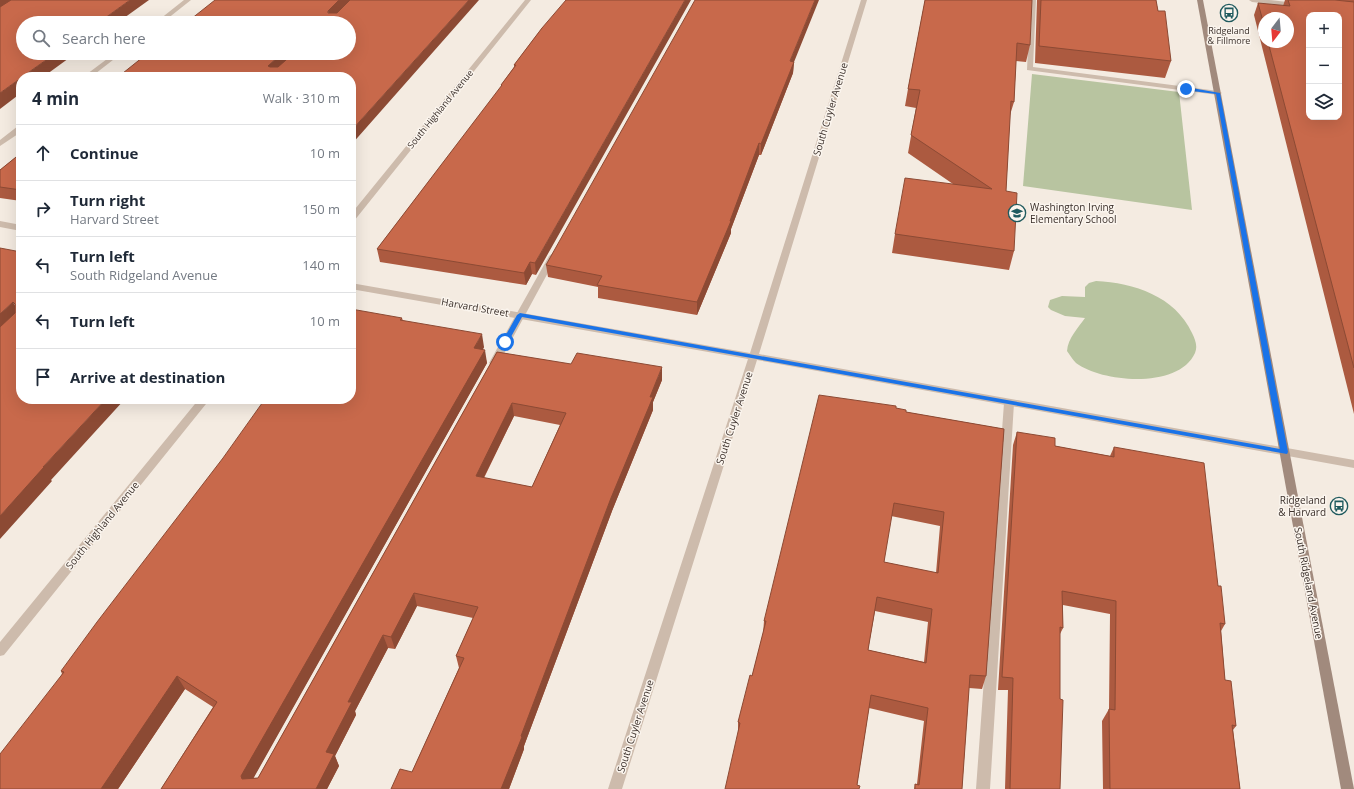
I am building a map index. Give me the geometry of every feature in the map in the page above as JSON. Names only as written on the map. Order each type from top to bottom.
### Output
[{"type":"street","points":[[167,16],[188,0]]},
{"type":"street","name":"South Highland Avenue","points":[[356,213],[528,0]]},
{"type":"street","name":"South Cuyler Avenue","points":[[615,789],[754,357],[864,0]]},
{"type":"street","points":[[1033,0],[1029,69],[1218,93]]},
{"type":"street","name":"South Ridgeland Avenue","points":[[1200,0],[1348,789]]},
{"type":"street","points":[[1252,0],[1307,6]]},
{"type":"street","points":[[94,72],[110,60]]},
{"type":"street","points":[[0,144],[16,132]]},
{"type":"street","points":[[0,224],[16,227]]},
{"type":"street","points":[[490,370],[557,249]]},
{"type":"street","name":"Harvard Street","points":[[356,287],[1354,464]]},
{"type":"street","points":[[983,789],[1009,403]]},
{"type":"street","name":"South Highland Avenue","points":[[0,651],[200,404]]},
{"type":"green space","points":[[1032,74],[1179,92],[1192,210],[1023,186]]},
{"type":"green space","points":[[1096,281],[1110,282],[1139,289],[1164,301],[1175,310],[1185,320],[1196,343],[1195,353],[1186,365],[1173,373],[1140,379],[1104,375],[1088,370],[1076,363],[1067,351],[1068,346],[1074,333],[1085,318],[1065,316],[1051,310],[1048,307],[1050,300],[1062,296],[1085,297],[1085,287],[1089,283]]},
{"type":"building","points":[[11,0],[130,0],[108,16],[16,16],[16,60],[46,60],[29,72],[16,72],[16,82],[0,93],[0,7]]},
{"type":"building","points":[[215,0],[339,0],[328,11],[328,13],[337,13],[350,0],[469,0],[356,125],[356,72],[124,72],[139,60],[274,60],[268,66],[278,67],[286,60],[356,60],[356,16],[195,16]]},
{"type":"building","points":[[566,0],[685,0],[535,263],[530,262],[524,273],[377,249],[502,85],[516,65],[514,65],[542,28]]},
{"type":"building","points":[[695,0],[815,0],[790,61],[794,62],[761,144],[759,143],[731,221],[697,302],[597,285],[602,276],[546,265]]},
{"type":"building","points":[[925,0],[1032,0],[1030,45],[1017,43],[1014,102],[1011,101],[1006,191],[1017,193],[1014,251],[895,234],[905,178],[992,189],[911,135],[920,90],[908,89]]},
{"type":"building","points":[[1041,0],[1156,0],[1158,11],[1165,11],[1171,61],[1039,46]]},
{"type":"building","points":[[1288,0],[1335,0],[1354,2],[1354,368],[1270,48],[1294,48],[1294,12],[1260,12],[1258,3],[1290,6]]},
{"type":"building","points":[[16,157],[16,189],[0,187],[0,170]]},
{"type":"building","points":[[0,248],[16,251],[16,404],[101,404],[0,516],[0,327],[15,313],[15,304],[13,302],[0,314]]},
{"type":"building","points":[[356,310],[402,318],[400,320],[482,334],[474,348],[485,350],[241,776],[242,779],[258,778],[497,352],[571,364],[577,353],[662,367],[650,397],[653,397],[611,498],[521,736],[522,737],[501,789],[391,789],[400,769],[412,772],[464,658],[456,656],[478,607],[414,593],[391,637],[383,635],[348,702],[352,702],[326,752],[334,754],[316,789],[161,789],[217,702],[177,676],[101,789],[0,789],[0,754],[64,672],[61,671],[97,622],[223,458],[261,404],[356,404]],"holes":[[[512,403],[566,413],[532,487],[476,476]]]},
{"type":"building","points":[[819,395],[896,406],[896,408],[906,410],[906,412],[1004,429],[986,676],[970,675],[962,789],[915,789],[915,784],[919,785],[928,708],[871,695],[857,785],[860,786],[859,789],[725,789],[740,723],[738,722],[750,675],[752,676],[766,621],[764,621]],"holes":[[[894,503],[944,512],[938,573],[884,562]],[[877,597],[932,609],[926,663],[868,650]]]},
{"type":"building","points":[[1017,432],[1055,438],[1055,446],[1114,457],[1114,447],[1204,463],[1218,586],[1221,586],[1225,624],[1220,623],[1225,680],[1231,681],[1236,726],[1232,725],[1240,789],[1110,789],[1109,709],[1115,710],[1116,601],[1062,591],[1063,628],[1060,627],[1060,699],[1063,700],[1060,789],[1010,789],[1013,678],[1002,677]]},
{"type":"place","name":"Ridgeland & Fillmore","points":[[1229,13]]},
{"type":"place","name":"Washington Irving Elementary School","points":[[1017,213]]},
{"type":"place","name":"Ridgeland & Harvard","points":[[1339,506]]},
{"type":"route","points":[[505,342],[520,315],[1284,452],[1218,93],[1186,89]]}]
